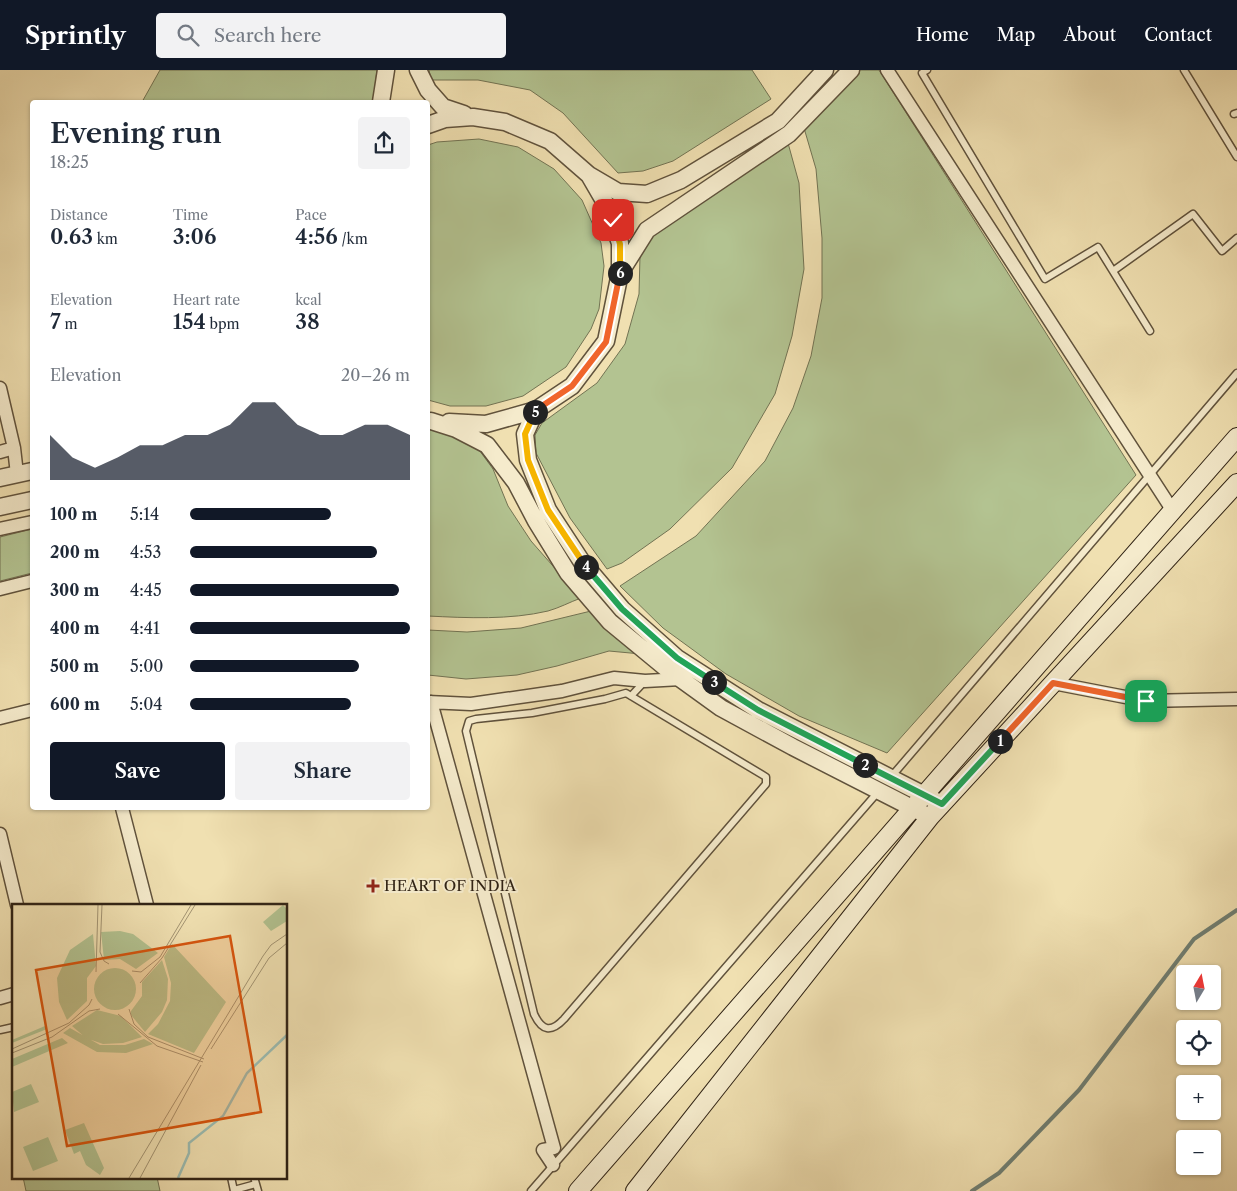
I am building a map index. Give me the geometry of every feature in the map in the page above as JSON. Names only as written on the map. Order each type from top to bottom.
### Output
[{"type":"main road","points":[[578,1191],[1237,437]]},
{"type":"main road","points":[[635,1191],[936,811],[1237,483]]},
{"type":"street","points":[[381,100],[386,70]]},
{"type":"street","points":[[418,70],[428,90],[443,107],[474,117],[506,122],[550,141],[589,175],[618,192],[647,194],[681,180],[778,121],[825,70]]},
{"type":"street","points":[[620,273],[647,230],[789,134],[851,70]]},
{"type":"street","points":[[888,70],[1173,511]]},
{"type":"street","points":[[430,124],[444,119],[474,117]]},
{"type":"street","points":[[430,420],[486,424],[536,410],[572,386],[606,342],[620,273],[620,244],[613,220],[589,175]]},
{"type":"street","points":[[0,388],[14,448],[25,473],[0,478]]},
{"type":"street","points":[[536,410],[525,434],[528,460],[548,510],[582,562],[622,609],[677,658],[701,674],[758,710],[890,778],[918,802]]},
{"type":"street","points":[[430,420],[456,429],[487,445],[516,483],[536,521],[568,573],[610,622],[682,679],[721,708],[879,791],[918,802],[936,811]]},
{"type":"street","points":[[0,452],[14,448]]},
{"type":"street","points":[[0,507],[30,500]]},
{"type":"street","points":[[0,529],[30,522]]},
{"type":"street","points":[[0,589],[30,582]]},
{"type":"street","points":[[430,702],[471,704],[562,690],[614,678],[645,681],[682,679]]},
{"type":"street","points":[[1053,683],[1146,701],[1237,699]]},
{"type":"street","points":[[430,706],[554,1148],[543,1150],[553,1165]]},
{"type":"street","points":[[0,718],[30,710]]},
{"type":"street","points":[[123,810],[147,904]]},
{"type":"street","points":[[0,834],[17,904]]},
{"type":"lane","points":[[927,70],[922,73],[1045,278],[1098,247],[1150,331]]},
{"type":"lane","points":[[1184,70],[1237,157]]},
{"type":"lane","points":[[1112,271],[1193,214],[1222,251],[1237,238]]},
{"type":"lane","points":[[531,1191],[879,791],[1237,373]]},
{"type":"lane","points":[[631,696],[645,681]]},
{"type":"lane","points":[[626,693],[631,696],[766,777],[766,784],[557,1027],[551,1029],[538,1024],[534,1014],[466,727],[469,721],[476,719],[532,713],[626,693]]},
{"type":"lane","points":[[231,1178],[234,1191],[256,1184]]},
{"type":"green space","points":[[160,70],[377,70],[373,100],[143,100]]},
{"type":"green space","points":[[429,70],[752,70],[771,99],[673,161],[643,171],[618,173],[563,113],[530,90],[478,80],[431,80]]},
{"type":"green space","points":[[860,70],[879,70],[1136,475],[887,753],[799,716],[726,674],[663,628],[620,586],[696,536],[765,461],[793,408],[811,356],[822,298],[822,238],[816,169],[804,128]]},
{"type":"green space","points":[[479,139],[518,147],[554,169],[582,200],[601,243],[604,266],[599,309],[591,329],[566,367],[523,396],[486,406],[450,406],[430,401],[430,144],[437,142]]},
{"type":"green space","points":[[788,143],[799,183],[804,269],[792,336],[775,394],[732,468],[670,529],[622,563],[607,569],[570,518],[536,453],[535,435],[542,423],[597,383],[625,344],[639,294],[640,256],[651,236]]},
{"type":"green space","points":[[430,429],[474,443],[493,469],[508,506],[531,541],[581,598],[548,611],[534,614],[473,618],[430,616]]},
{"type":"green space","points":[[30,530],[30,574],[0,581],[0,537]]},
{"type":"green space","points":[[591,611],[641,654],[609,651],[517,675],[466,679],[430,675],[430,630],[467,632],[521,628]]},
{"type":"green space","points":[[23,1178],[157,1178],[160,1191],[26,1191]]},
{"type":"waterway","points":[[972,1191],[999,1173],[1079,1090],[1194,939],[1237,910]]},
{"type":"place","name":"HEART OF INDIA","points":[[373,886]]},
{"type":"route","points":[[613,220],[620,244],[620,273],[606,342],[572,386],[536,410],[525,434],[528,460],[548,510],[582,562],[622,609],[677,658],[758,710],[942,804],[1053,683],[1146,701]]}]
